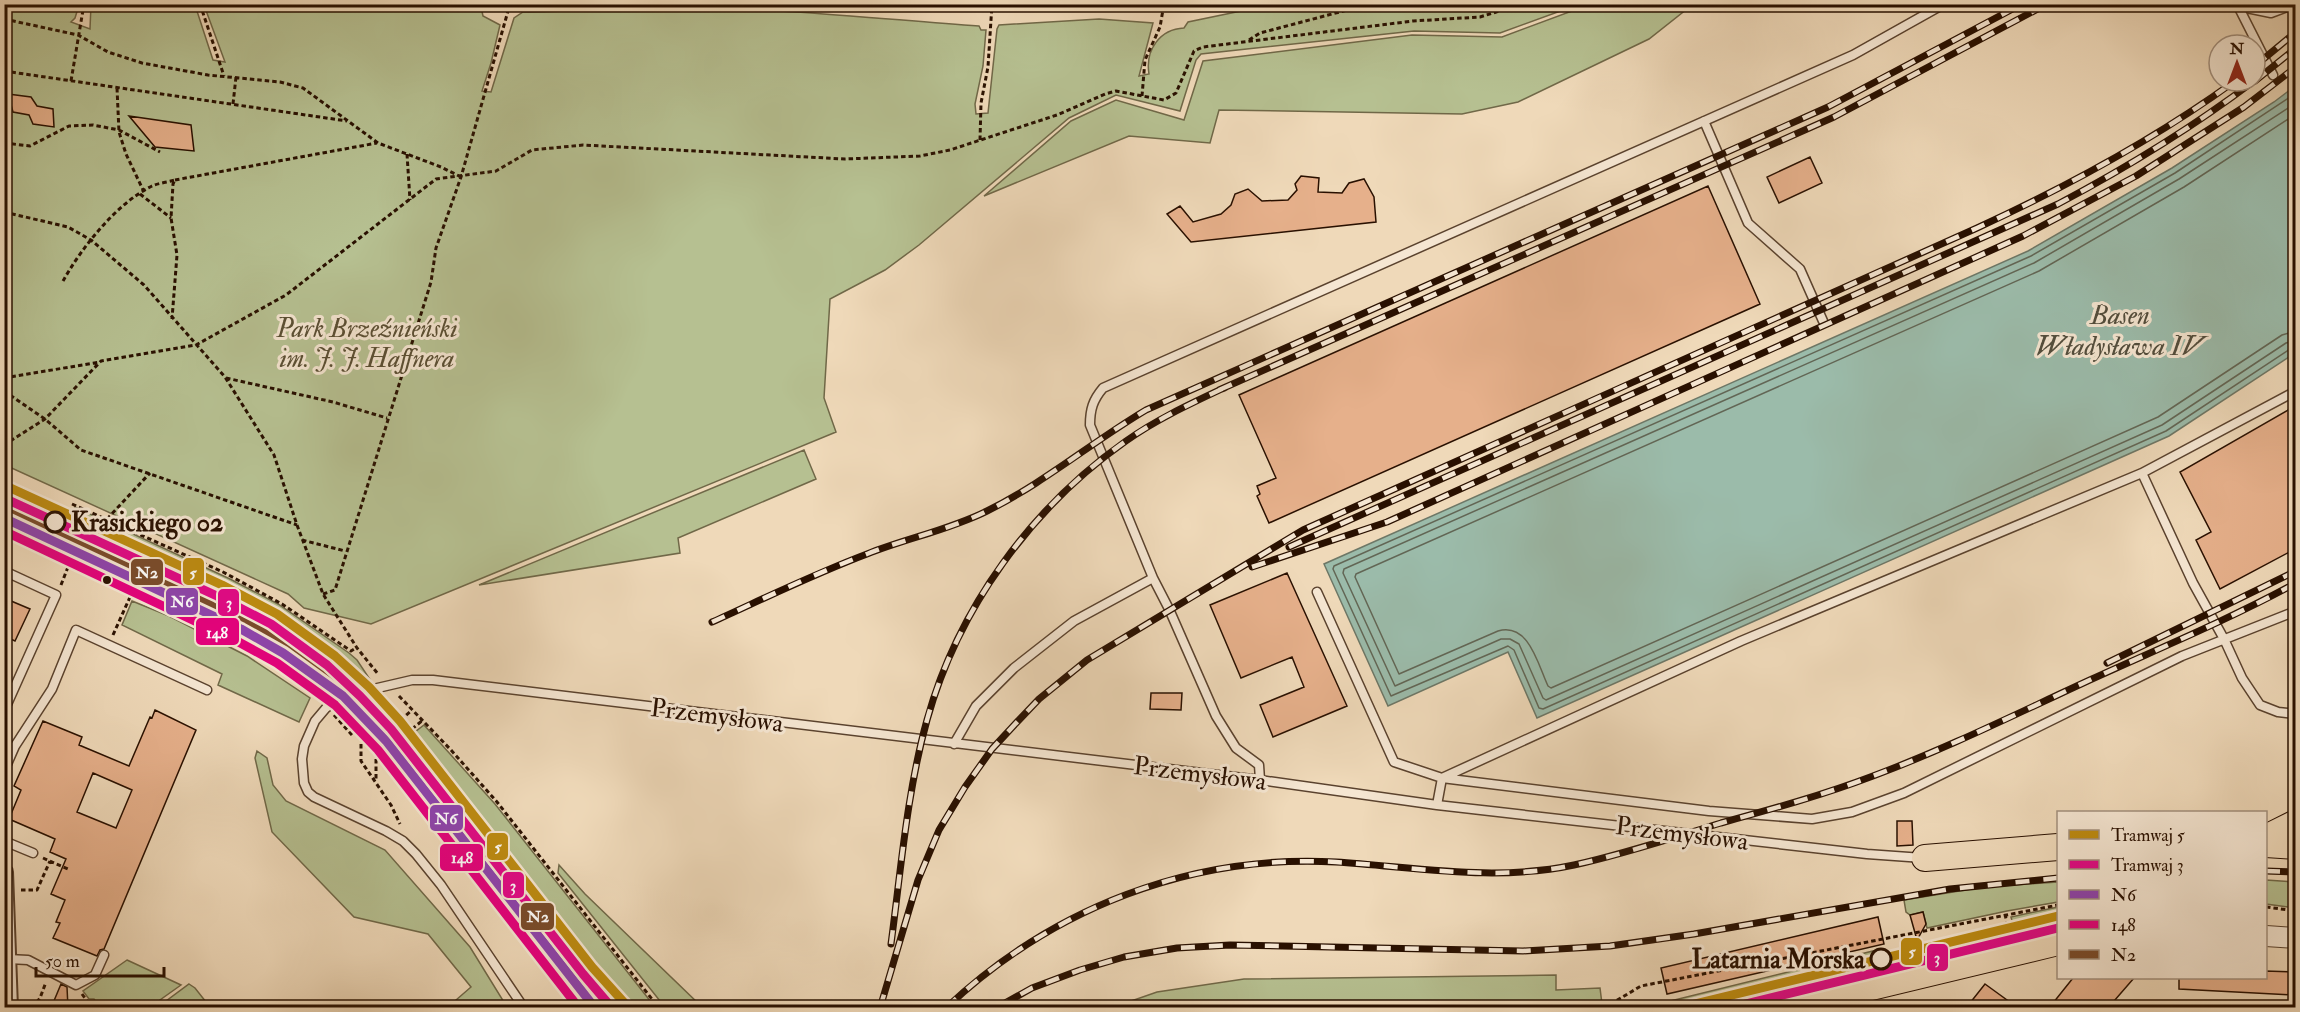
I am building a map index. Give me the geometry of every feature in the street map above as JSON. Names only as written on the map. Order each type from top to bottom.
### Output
[{"type":"main road","points":[[2267,837],[2295,824]]},
{"type":"main road","points":[[2267,844],[2295,846]]},
{"type":"main road","name":"Przemysłowa","points":[[1925,858],[2057,847]]},
{"type":"main road","points":[[1784,1008],[2057,942]]},
{"type":"street","points":[[4,518],[241,629],[284,652],[343,696],[387,742],[595,1008]]},
{"type":"street","points":[[4,872],[9,1008]]},
{"type":"street","points":[[2267,936],[2295,938]]},
{"type":"lane","points":[[1260,780],[1259,765],[1236,748],[1216,716],[1153,578],[1090,425],[1090,412],[1094,400],[1103,388],[1853,55],[1944,4]]},
{"type":"lane","points":[[2237,5],[2271,13],[2295,4]]},
{"type":"lane","points":[[2237,5],[2273,75]]},
{"type":"lane","points":[[1704,121],[1749,223],[1800,269],[1823,321]]},
{"type":"lane","points":[[1442,778],[1742,641],[2142,473],[2295,391]]},
{"type":"lane","points":[[2142,473],[2193,584],[2224,639],[2242,678],[2260,705],[2278,712],[2295,714]]},
{"type":"lane","points":[[4,571],[56,595],[4,711]]},
{"type":"lane","points":[[954,744],[976,706],[1014,668],[1074,621],[1153,578]]},
{"type":"lane","points":[[1317,592],[1394,762],[1442,778],[1709,811],[1812,819],[1852,812],[1904,793],[2182,656],[2295,611]]},
{"type":"lane","points":[[4,771],[15,746],[52,689],[76,630],[207,690]]},
{"type":"lane","name":"Przemysłowa","points":[[343,696],[412,680],[433,681],[1260,780],[1437,805],[1925,858]]},
{"type":"lane","points":[[343,696],[326,708],[315,721],[304,746],[302,772],[308,792],[331,807],[403,841],[441,885],[524,1008]]},
{"type":"lane","points":[[1437,805],[1442,778]]},
{"type":"lane","points":[[4,841],[33,854]]},
{"type":"lane","points":[[8,959],[28,960],[76,985],[95,975],[104,955]]},
{"type":"path","points":[[71,81],[84,4]]},
{"type":"path","points":[[200,4],[224,76]]},
{"type":"path","points":[[323,594],[335,590],[345,551],[431,282],[436,248],[461,177],[510,4]]},
{"type":"path","points":[[980,140],[981,103],[988,67],[992,4]]},
{"type":"path","points":[[1142,96],[1145,60],[1160,27],[1164,4]]},
{"type":"path","points":[[1245,41],[1260,33],[1370,4]]},
{"type":"path","points":[[4,378],[196,345],[286,295],[436,179],[496,171],[532,150],[583,145],[845,159],[920,156],[950,150],[1057,115],[1116,91],[1164,100],[1176,93],[1194,51],[1203,46],[1413,21],[1480,17],[1522,4]]},
{"type":"path","points":[[4,19],[78,35],[108,52],[142,63],[280,82],[303,88],[378,143],[461,177]]},
{"type":"path","points":[[4,71],[349,121]]},
{"type":"path","points":[[233,104],[236,77]]},
{"type":"path","points":[[117,88],[119,130],[142,193],[171,218]]},
{"type":"path","points":[[4,142],[30,146],[69,126],[93,125],[119,130],[160,152]]},
{"type":"path","points":[[63,281],[91,240],[109,220],[154,185],[378,143]]},
{"type":"path","points":[[407,154],[410,200]]},
{"type":"path","points":[[172,319],[177,255],[171,218],[172,184],[175,180]]},
{"type":"path","points":[[4,212],[68,227],[91,240],[144,285],[225,377],[274,455],[302,540],[323,594],[357,648],[388,685],[497,802],[659,1008]]},
{"type":"path","points":[[4,445],[45,419],[101,361]]},
{"type":"path","points":[[225,377],[333,402],[387,418]]},
{"type":"path","points":[[4,391],[45,419],[81,450],[297,525]]},
{"type":"path","points":[[107,519],[150,473]]},
{"type":"path","points":[[72,504],[223,572],[282,604],[351,651],[357,648]]},
{"type":"path","points":[[302,540],[345,551]]},
{"type":"path","points":[[56,595],[68,567],[58,562]]},
{"type":"path","points":[[110,644],[131,595]]},
{"type":"path","points":[[326,708],[367,749]]},
{"type":"path","points":[[392,728],[412,710]]},
{"type":"path","points":[[412,729],[423,720]]},
{"type":"path","points":[[361,744],[361,761],[391,806],[403,841]]},
{"type":"path","points":[[376,759],[376,783]]},
{"type":"path","points":[[33,854],[68,869]]},
{"type":"path","points":[[19,890],[37,890],[50,861]]},
{"type":"path","points":[[1605,1008],[1641,986],[2057,905]]},
{"type":"path","points":[[2267,907],[2295,911]]},
{"type":"path","points":[[2000,924],[2007,922]]},
{"type":"path","points":[[32,1008],[40,998],[50,972]]},
{"type":"green space","name":"Park Brzeźnieński im. J. J. Haffnera","points":[[5,5],[79,5],[75,18],[71,22],[90,29],[91,5],[195,5],[213,60],[225,62],[204,5],[471,5],[481,7],[483,16],[500,25],[482,91],[491,92],[514,18],[523,12],[720,8],[979,26],[981,30],[986,30],[983,66],[975,104],[976,114],[988,113],[999,25],[1099,19],[1153,23],[1139,76],[1149,74],[1148,65],[1152,49],[1156,42],[1168,32],[1184,28],[1188,22],[1270,5],[1577,5],[1500,33],[1414,31],[1201,54],[1196,60],[1180,111],[1116,95],[1069,118],[919,245],[885,270],[830,299],[824,398],[836,432],[371,624],[304,608],[288,594],[5,465]]},
{"type":"green space","points":[[1588,5],[1692,5],[1649,39],[1518,102],[1462,114],[1219,110],[1210,143],[1129,136],[984,196],[1071,121],[1116,100],[1184,120],[1203,61],[1412,35],[1502,37]]},
{"type":"green space","points":[[804,450],[816,479],[678,538],[680,553],[479,585]]},
{"type":"green space","points":[[75,507],[230,579],[278,604],[349,653],[357,660],[371,681],[367,682],[339,655],[294,621],[227,585],[72,514]]},
{"type":"green space","points":[[67,526],[244,609],[295,640],[346,679],[286,642],[233,614],[62,536]]},
{"type":"green space","points":[[132,601],[169,616],[247,656],[310,698],[299,722],[218,685],[222,674],[122,625]]},
{"type":"green space","points":[[424,725],[495,804],[655,1007],[635,1007],[594,961],[415,732]]},
{"type":"green space","points":[[257,751],[267,758],[273,785],[286,801],[385,850],[470,947],[507,1007],[448,1007],[471,987],[428,934],[354,917],[272,832],[255,758]]},
{"type":"green space","points":[[388,757],[583,1007],[387,761]]},
{"type":"green space","points":[[559,865],[585,894],[702,1007],[664,1006],[558,873]]},
{"type":"green space","points":[[2267,880],[2295,882],[2295,908],[2267,904]]},
{"type":"green space","points":[[2057,882],[2057,902],[1927,928],[1923,912],[1910,915],[1906,912],[1904,900],[1984,887]]},
{"type":"green space","points":[[2057,907],[2057,914],[2013,924],[2011,917]]},
{"type":"green space","points":[[1877,950],[1879,956],[1665,1007],[1646,1007]]},
{"type":"green space","points":[[127,960],[181,985],[150,1007],[100,1007],[94,999],[89,999],[83,991]]},
{"type":"green space","points":[[1883,970],[1883,973],[1741,1007],[1727,1008]]},
{"type":"green space","points":[[1556,975],[1556,990],[1600,988],[1602,1004],[1593,1008],[1114,1007],[1157,992],[1244,979]]},
{"type":"green space","points":[[189,984],[210,1007],[158,1007]]},
{"type":"water","name":"Basen Władysława IV","points":[[2295,86],[2295,353],[2169,436],[1537,718],[1508,652],[1388,706],[1324,564],[2028,251],[2172,168]]},
{"type":"building","points":[[8,94],[31,97],[37,106],[53,109],[54,127],[33,124],[29,115],[13,112]]},
{"type":"building","points":[[129,116],[191,125],[194,151],[155,147]]},
{"type":"building","points":[[1810,157],[1822,183],[1779,203],[1767,177]]},
{"type":"building","points":[[1301,176],[1319,178],[1318,192],[1342,193],[1349,183],[1364,179],[1374,197],[1376,222],[1191,242],[1167,214],[1180,206],[1193,222],[1221,214],[1231,205],[1235,194],[1248,189],[1262,201],[1288,200],[1297,190],[1295,184]]},
{"type":"building","points":[[1708,186],[1760,304],[1269,523],[1257,496],[1260,494],[1257,486],[1276,478],[1239,395]]},
{"type":"building","points":[[2295,406],[2295,549],[2220,589],[2196,540],[2211,532],[2180,472]]},
{"type":"building","points":[[1287,573],[1347,706],[1273,737],[1260,705],[1304,687],[1292,657],[1241,678],[1210,605]]},
{"type":"building","points":[[4,598],[30,609],[15,641],[4,636]]},
{"type":"building","points":[[1151,693],[1182,693],[1181,710],[1150,709]]},
{"type":"building","points":[[155,710],[196,730],[104,949],[100,950],[97,956],[53,938],[60,923],[56,922],[65,900],[51,894],[66,859],[50,852],[55,839],[9,819],[21,790],[14,786],[43,721],[82,737],[79,745],[129,766],[150,717],[152,718]],"holes":[[[93,773],[132,790],[116,828],[77,812]]]},
{"type":"building","points":[[1897,821],[1912,821],[1913,845],[1897,846]]},
{"type":"building","points":[[1923,912],[1926,924],[1917,940],[1910,915]]},
{"type":"building","points":[[1878,917],[1884,944],[1667,994],[1661,968]]},
{"type":"building","points":[[2267,971],[2295,972],[2295,995],[2179,989],[2179,979],[2267,979]]},
{"type":"building","points":[[2072,979],[2133,979],[2108,1008],[2049,1008]]},
{"type":"building","points":[[61,984],[67,987],[68,1008],[51,1008]]},
{"type":"building","points":[[1985,984],[2018,1008],[1966,1008]]},
{"type":"railway","points":[[712,622],[847,562],[987,511],[1028,488],[1146,410],[1828,107],[2022,4]]},
{"type":"railway","points":[[1219,390],[1834,117],[2047,4]]},
{"type":"railway","points":[[2267,56],[2296,32]]},
{"type":"railway","points":[[2267,71],[2296,48]]},
{"type":"railway","points":[[1252,567],[1387,522],[2023,236],[2136,176],[2244,107],[2296,67]]},
{"type":"railway","points":[[880,1008],[918,880],[939,830],[992,749],[1039,699],[1087,660],[1303,530],[1977,228],[2077,179],[2142,142],[2218,93]]},
{"type":"railway","points":[[1289,547],[2058,204],[2159,146],[2237,93]]},
{"type":"railway","points":[[891,944],[909,803],[920,747],[941,679],[958,638],[979,600],[1003,563],[1030,529],[1092,467],[1150,426],[1226,387]]},
{"type":"railway","points":[[2107,663],[2296,571]]},
{"type":"railway","points":[[946,1008],[987,973],[1031,942],[1078,916],[1126,894],[1177,878],[1229,867],[1282,862],[1336,862],[1485,873],[1544,870],[1574,865],[1648,846],[1816,796],[1873,776],[1956,742],[2220,621],[2296,583]]},
{"type":"railway","points":[[2267,871],[2296,872]]},
{"type":"railway","points":[[996,1008],[1032,988],[1080,970],[1124,957],[1177,948],[1230,945],[1523,951],[1610,946],[1694,934],[1950,889],[2057,878]]},
{"type":"tram line","name":"5","points":[[4,485],[222,585],[277,614],[335,656],[369,687],[400,721],[592,967],[629,1008]]},
{"type":"tram line","name":"3","points":[[4,498],[217,596],[271,624],[327,665],[391,729],[612,1008]]},
{"type":"tram line","name":"5","points":[[1678,1008],[2057,916]]},
{"type":"tram line","name":"3","points":[[1729,1008],[2057,928]]},
{"type":"transit line","name":"N2","points":[[9,507],[247,619],[290,643],[351,687],[396,735],[604,1001]]},
{"type":"transit line","name":"N6","points":[[4,518],[241,629],[283,653],[343,696],[387,742],[595,1008]]},
{"type":"transit line","name":"148","points":[[4,531],[235,640],[277,663],[335,705],[378,750],[579,1008]]},
{"type":"place","name":"Krasickiego 02","points":[[55,522]]},
{"type":"place","name":"Latarnia Morska","points":[[1881,959]]}]
